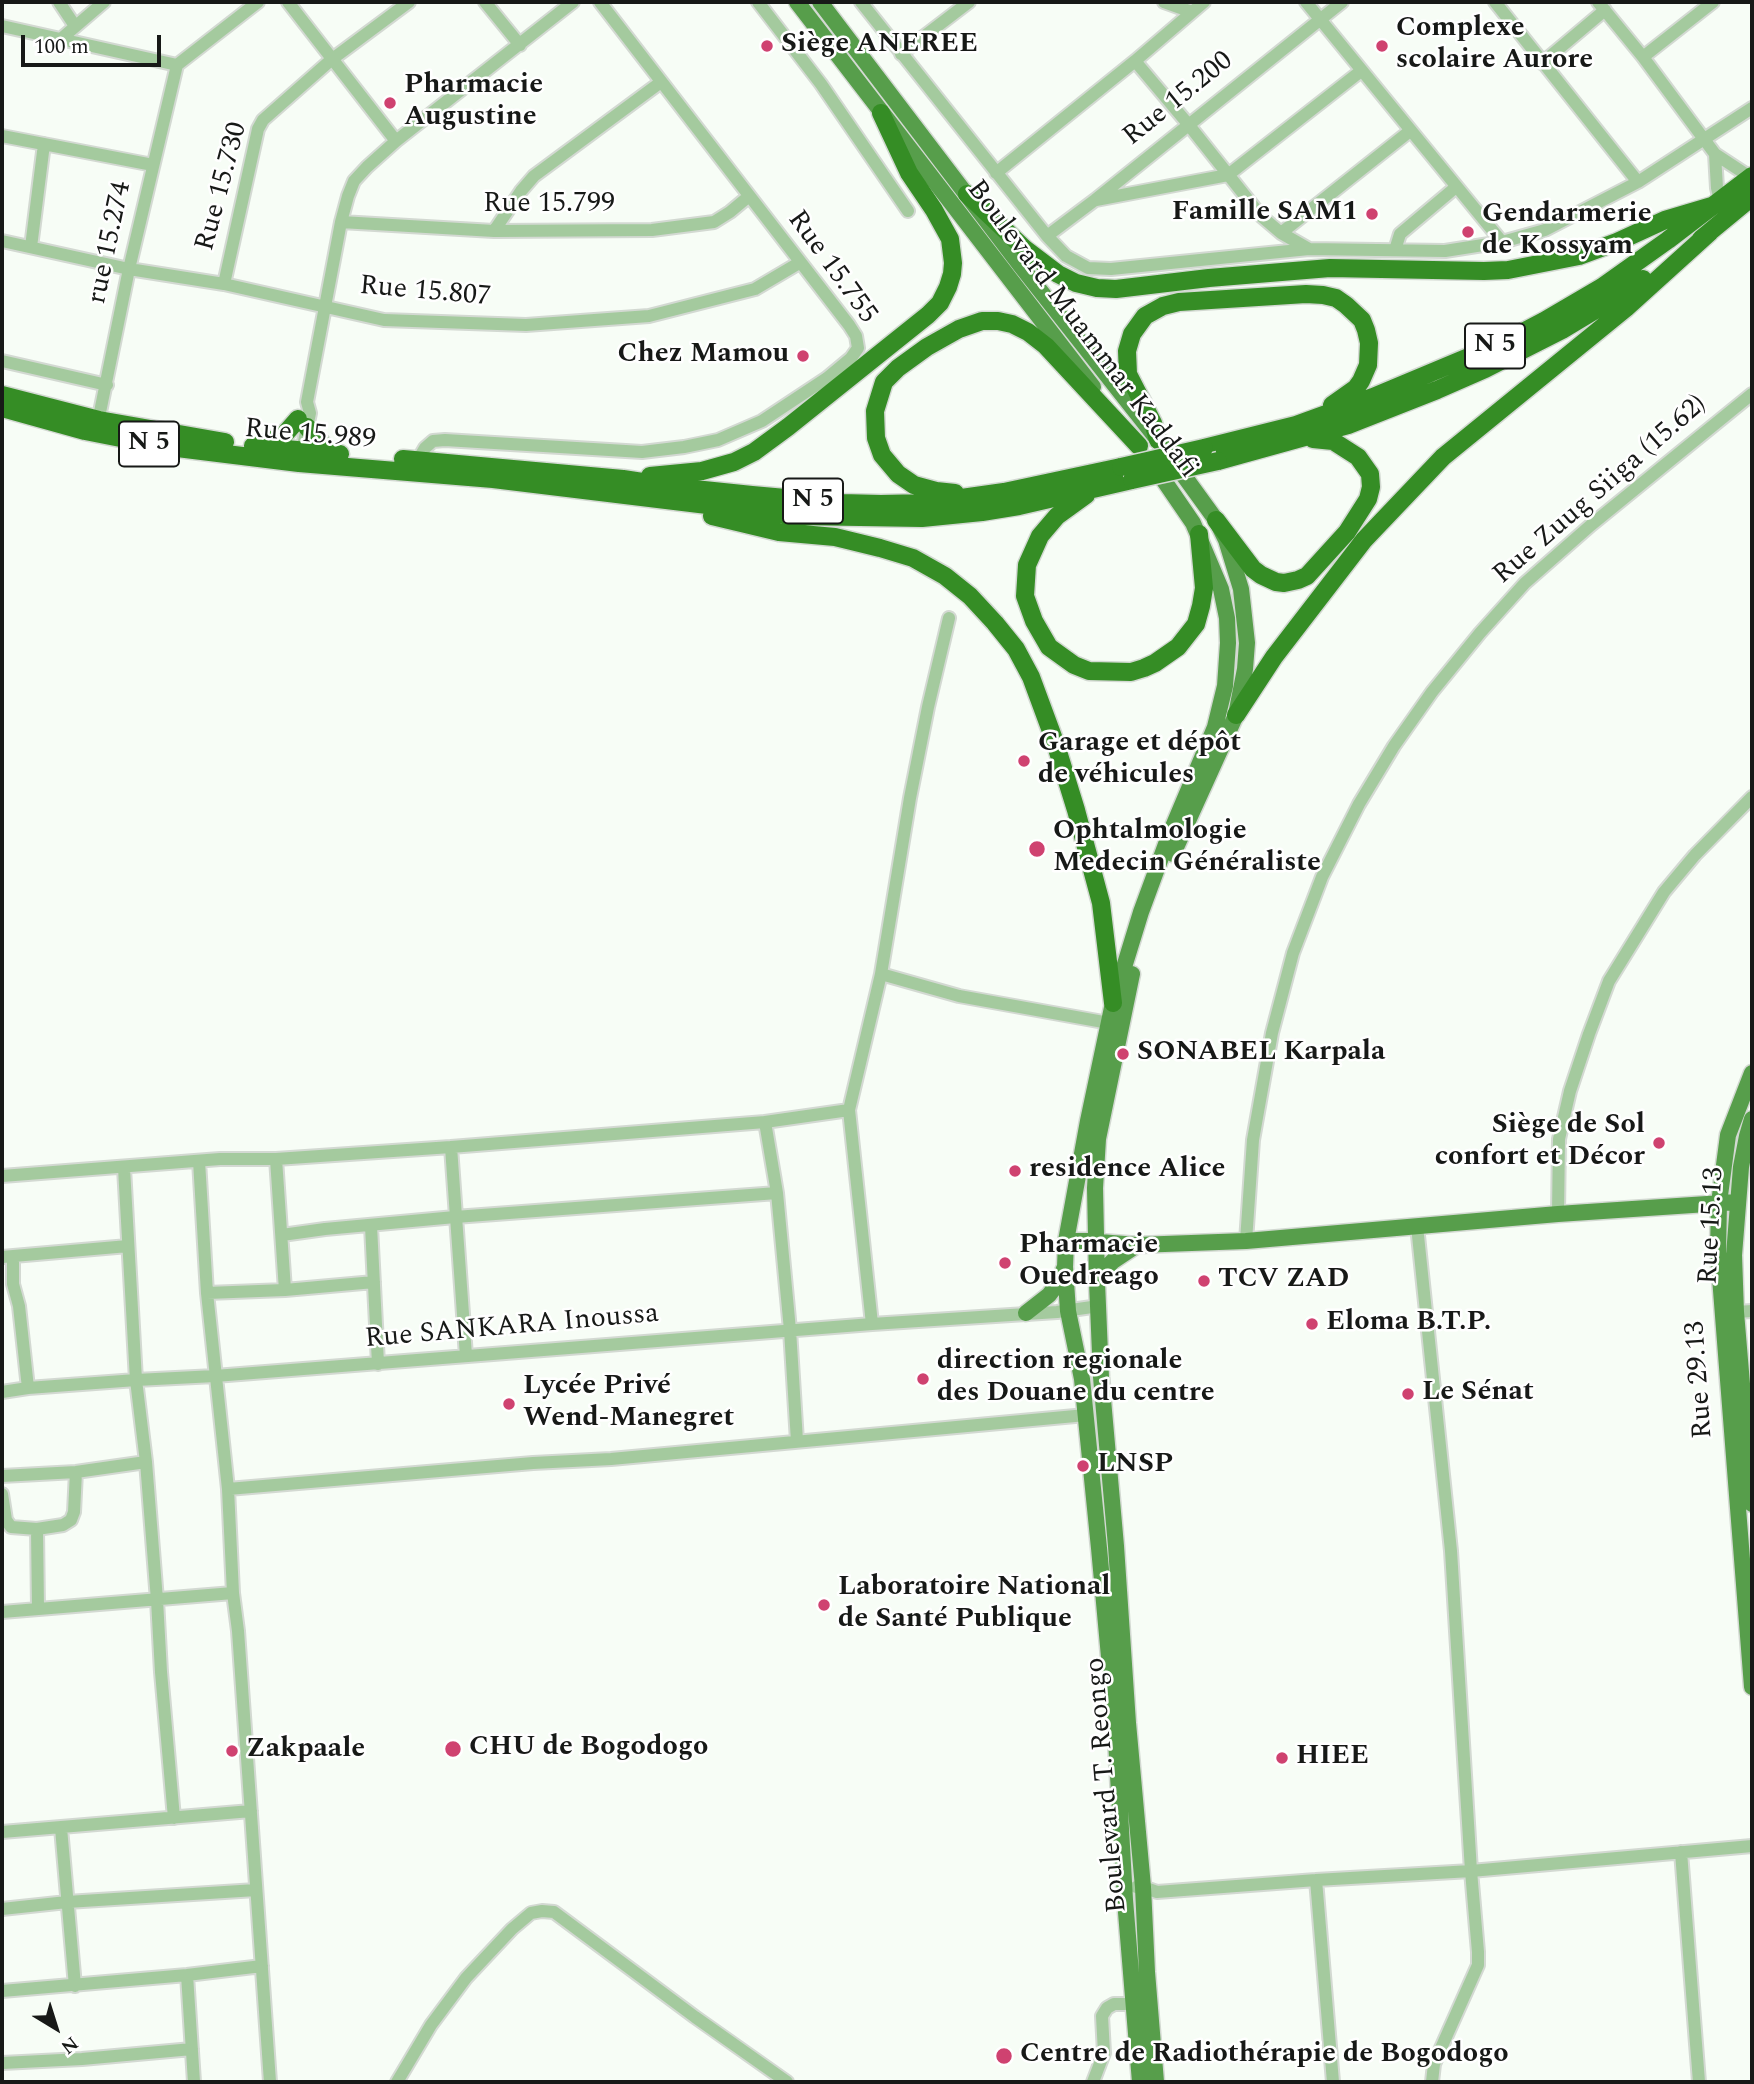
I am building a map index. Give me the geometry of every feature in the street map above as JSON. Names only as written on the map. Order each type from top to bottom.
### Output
[{"type":"highway","points":[[620,486],[702,471],[734,462],[754,452],[788,428],[940,303],[952,274],[950,239],[909,173],[881,113]]},
{"type":"highway","name":"N 5","points":[[620,486],[676,487],[841,503],[926,503],[1218,461],[1301,431],[1502,343],[1544,321],[1602,287],[1751,176]]},
{"type":"highway","points":[[967,194],[1025,249],[1058,274],[1076,283],[1116,289],[1330,268],[1484,271],[1532,266],[1600,249],[1665,220],[1716,203]]},
{"type":"highway","name":"N 5","points":[[2,395],[97,427],[153,431],[258,446],[294,456],[330,453],[418,460],[620,486],[798,516],[894,519],[982,512],[1099,488],[1127,474],[1204,448],[1348,425],[1415,399],[1485,369],[1562,330],[1617,297],[1710,232],[1752,197]]},
{"type":"highway","points":[[1236,715],[1274,657],[1364,540],[1433,467],[1548,369],[1626,308],[1710,232]]},
{"type":"highway","points":[[1158,440],[1153,423],[1128,374],[1127,351],[1132,334],[1145,316],[1163,306],[1179,302],[1323,295],[1336,298],[1362,320],[1369,343],[1368,365],[1361,381],[1346,396],[1301,431]]},
{"type":"highway","points":[[1004,492],[970,494],[936,491],[914,485],[898,474],[882,455],[876,438],[876,411],[884,383],[898,368],[927,347],[959,329],[982,321],[1012,324],[1046,346],[1139,446]]},
{"type":"highway","name":"Rue 15.989","points":[[2,408],[97,427],[161,446],[294,456],[493,479],[620,486]]},
{"type":"highway","points":[[258,446],[270,443],[302,423],[330,453]]},
{"type":"highway","points":[[1216,520],[1253,569],[1268,579],[1284,583],[1298,580],[1315,569],[1363,509],[1371,487],[1370,474],[1358,457],[1344,447],[1301,431]]},
{"type":"highway","points":[[620,486],[779,532],[835,537],[913,558],[945,576],[970,596],[995,622],[1016,649],[1031,677],[1076,810],[1101,903],[1113,1003]]},
{"type":"highway","points":[[1099,488],[1057,516],[1040,536],[1027,565],[1025,596],[1034,621],[1049,647],[1074,665],[1089,670],[1131,672],[1155,663],[1178,647],[1196,624],[1202,606],[1205,588],[1199,534]]},
{"type":"main road","name":"Boulevard Muammar Kaddafi","points":[[797,2],[1139,446],[1199,534],[1221,589],[1227,618],[1225,686],[1215,727]]},
{"type":"main road","name":"Boulevard Muammar Kaddafi","points":[[820,2],[1158,440],[1216,520],[1226,540],[1241,589],[1247,643],[1245,669]]},
{"type":"main road","name":"Boulevard T. Reongo","points":[[1156,2082],[1147,1972],[1148,1893],[1128,1723],[1101,1377],[1095,1188],[1098,1139],[1133,970],[1177,844],[1236,715],[1245,669]]},
{"type":"main road","name":"Boulevard T. Reongo","points":[[1140,2082],[1115,1722],[1082,1379],[1068,1311],[1066,1241],[1113,1003],[1164,848],[1215,727]]},
{"type":"main road","name":"Rue 29.13","points":[[1752,1073],[1728,1135],[1719,1203],[1718,1252],[1752,1687]]},
{"type":"main road","name":"Rue 15.13","points":[[1752,1119],[1746,1136],[1737,1202],[1734,1255],[1744,1312],[1752,1504]]},
{"type":"main road","points":[[1066,1241],[1137,1245],[1246,1241],[1558,1214],[1737,1202]]},
{"type":"main road","points":[[1097,1282],[1113,1261],[1137,1245]]},
{"type":"main road","points":[[1026,1313],[1049,1295],[1065,1267]]},
{"type":"street","points":[[59,2],[75,26]]},
{"type":"street","points":[[62,38],[104,2]]},
{"type":"street","points":[[2,26],[177,65],[258,2]]},
{"type":"street","points":[[288,2],[396,141]]},
{"type":"street","name":"Rue 15.730","points":[[224,284],[262,120],[331,60],[409,2]]},
{"type":"street","points":[[485,2],[520,45]]},
{"type":"street","points":[[294,456],[302,423],[310,412],[307,402],[341,222],[354,181],[396,141],[573,2]]},
{"type":"street","name":"Rue 15.755","points":[[418,460],[433,441],[445,440],[642,452],[719,440],[762,421],[827,378],[851,358],[858,348],[856,336],[849,326],[600,2]]},
{"type":"street","points":[[758,2],[821,84],[908,211]]},
{"type":"street","points":[[862,2],[1047,236],[1066,256],[1088,268],[1111,269],[1309,249],[1445,251],[1502,242],[1545,230],[1638,182],[1752,108]]},
{"type":"street","points":[[901,54],[969,2]]},
{"type":"street","points":[[1164,2],[1192,12]]},
{"type":"street","points":[[996,173],[1204,2]]},
{"type":"street","points":[[1307,2],[1502,242]]},
{"type":"street","name":"Rue 15.200","points":[[1047,236],[1342,2]]},
{"type":"street","points":[[1643,57],[1713,2]]},
{"type":"street","points":[[1501,4],[1542,63],[1638,182]]},
{"type":"street","points":[[1542,63],[1602,6],[1715,154],[1751,176]]},
{"type":"street","points":[[1135,61],[1261,216],[1281,233],[1309,249]]},
{"type":"street","name":"rue 15.274","points":[[97,427],[129,269],[177,65]]},
{"type":"street","points":[[1095,200],[1228,175],[1361,71]]},
{"type":"street","points":[[494,231],[534,176],[661,82]]},
{"type":"street","points":[[1281,233],[1410,131]]},
{"type":"street","points":[[2,135],[153,165]]},
{"type":"street","points":[[31,247],[44,144]]},
{"type":"street","points":[[1715,154],[1716,203]]},
{"type":"street","points":[[1395,250],[1400,234],[1456,187]]},
{"type":"street","name":"Rue 15.799","points":[[341,222],[494,231],[652,230],[715,222],[748,197]]},
{"type":"street","name":"Rue 15.807","points":[[2,241],[129,269],[224,284],[384,320],[526,325],[649,316],[755,289],[799,263]]},
{"type":"street","points":[[2,361],[107,385]]},
{"type":"street","name":"Rue Zuug Siiga (15.62)","points":[[1246,1241],[1253,1140],[1272,1033],[1293,953],[1322,877],[1359,804],[1394,746],[1432,692],[1525,583],[1591,525],[1752,394]]},
{"type":"street","points":[[872,1324],[849,1110],[881,974],[910,798],[949,618]]},
{"type":"street","points":[[1558,1214],[1559,1139],[1570,1091],[1609,982],[1664,892],[1695,855],[1752,797]]},
{"type":"street","points":[[881,974],[960,996],[1109,1023]]},
{"type":"street","points":[[2,1176],[199,1161],[276,1159],[451,1147],[765,1122],[849,1110]]},
{"type":"street","points":[[765,1122],[777,1193],[797,1441]]},
{"type":"street","points":[[451,1147],[466,1356]]},
{"type":"street","points":[[276,1159],[285,1290]]},
{"type":"street","points":[[199,1161],[207,1293],[228,1489],[233,1593],[238,1631],[270,2082]]},
{"type":"street","points":[[124,1168],[136,1380],[158,1600],[161,1672],[174,1818]]},
{"type":"street","points":[[282,1235],[325,1228],[777,1193]]},
{"type":"street","points":[[371,1226],[378,1364]]},
{"type":"street","points":[[1418,1226],[1451,1551],[1478,1965],[1434,2064],[1432,2082]]},
{"type":"street","points":[[28,1388],[19,1306],[8,1256],[128,1246]]},
{"type":"street","points":[[207,1293],[285,1290],[374,1282]]},
{"type":"street","name":"Rue SANKARA Inoussa","points":[[2,1392],[1068,1311],[1099,1306]]},
{"type":"street","points":[[228,1489],[533,1463],[611,1459],[1086,1415]]},
{"type":"street","points":[[2,1476],[76,1472],[146,1462]]},
{"type":"street","points":[[2,1494],[6,1520],[11,1527],[37,1529],[63,1525],[71,1520],[75,1503],[76,1472]]},
{"type":"street","points":[[37,1529],[38,1609]]},
{"type":"street","points":[[2,1612],[233,1593]]},
{"type":"street","points":[[2,1832],[251,1811]]},
{"type":"street","points":[[61,1828],[75,1986]]},
{"type":"street","points":[[1125,1893],[1471,1871],[1752,1846]]},
{"type":"street","points":[[1681,1852],[1699,2082]]},
{"type":"street","points":[[1316,1880],[1333,2082]]},
{"type":"street","points":[[2,1909],[67,1902],[256,1890]]},
{"type":"street","points":[[397,2082],[431,2025],[466,1978],[512,1929],[531,1913],[542,1911],[554,1912],[787,2082]]},
{"type":"street","points":[[2,1991],[262,1966]]},
{"type":"street","points":[[187,1975],[194,2082]]},
{"type":"street","points":[[1093,2082],[1104,2053],[1102,2016],[1107,2008],[1114,2004],[1133,2004]]},
{"type":"street","points":[[2,2063],[191,2049]]},
{"type":"place","name":"Siège ANEREE","points":[[767,46]]},
{"type":"place","name":"Complexe scolaire Aurore","points":[[1382,46]]},
{"type":"place","name":"Pharmacie Augustine","points":[[390,103]]},
{"type":"place","name":"Famille SAM1","points":[[1372,214]]},
{"type":"place","name":"Gendarmerie de Kossyam","points":[[1468,232]]},
{"type":"place","name":"Chez Mamou","points":[[803,356]]},
{"type":"place","name":"Garage et dépôt de véhicules","points":[[1024,761]]},
{"type":"place","name":"Ophtalmologie Medecin Généraliste","points":[[1037,849]]},
{"type":"place","name":"SONABEL Karpala","points":[[1123,1054]]},
{"type":"place","name":"Siège de Sol confort et Décor","points":[[1659,1143]]},
{"type":"place","name":"residence Alice","points":[[1015,1171]]},
{"type":"place","name":"Pharmacie Ouedreago","points":[[1005,1263]]},
{"type":"place","name":"TCV ZAD","points":[[1204,1281]]},
{"type":"place","name":"Eloma B.T.P.","points":[[1312,1324]]},
{"type":"place","name":"direction regionale des Douane du centre","points":[[923,1379]]},
{"type":"place","name":"Le Sénat","points":[[1408,1394]]},
{"type":"place","name":"Lycée Privé Wend-Manegret","points":[[509,1404]]},
{"type":"place","name":"LNSP","points":[[1083,1466]]},
{"type":"place","name":"Laboratoire National de Santé Publique","points":[[824,1605]]},
{"type":"place","name":"CHU de Bogodogo","points":[[453,1749]]},
{"type":"place","name":"Zakpaale","points":[[232,1751]]},
{"type":"place","name":"HIEE","points":[[1282,1758]]},
{"type":"place","name":"Centre de Radiothérapie de Bogodogo","points":[[1004,2056]]}]
